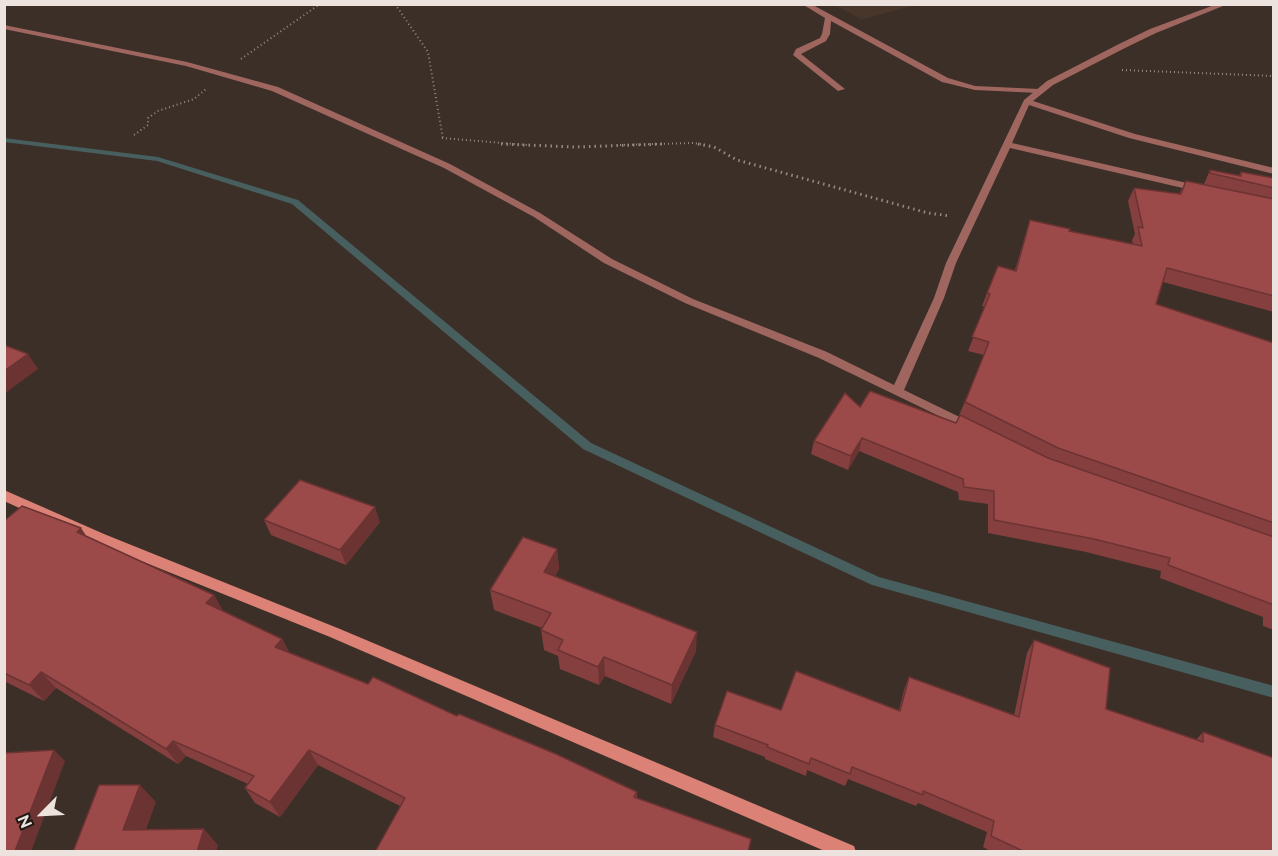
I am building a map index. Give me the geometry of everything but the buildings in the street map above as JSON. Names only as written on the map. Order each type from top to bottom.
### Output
[{"type":"street","points":[[805,4],[945,80],[975,88],[1039,91]]},
{"type":"street","points":[[898,390],[939,298],[951,263],[1027,102],[1039,91],[1154,31],[1225,4]]},
{"type":"street","points":[[828,18],[823,39],[797,55],[841,89]]},
{"type":"street","points":[[4,27],[187,64],[264,86],[447,166],[537,215],[608,261],[689,301],[769,331],[898,390],[976,430]]},
{"type":"street","points":[[1027,102],[1132,136],[1274,171]]},
{"type":"street","points":[[1008,145],[1213,193]]},
{"type":"street","points":[[4,495],[99,538],[334,633],[848,852]]},
{"type":"path","points":[[395,4],[428,52],[447,166]]},
{"type":"path","points":[[1082,67],[1274,76]]},
{"type":"path","points":[[442,138],[511,145],[575,147],[693,143],[714,147],[737,160],[827,186],[928,213],[971,220]]},
{"type":"shaded area","points":[[835,5],[916,5],[859,20],[861,19]]},
{"type":"waterway","points":[[4,140],[158,159],[295,202],[587,446],[876,581],[1274,692]]}]
